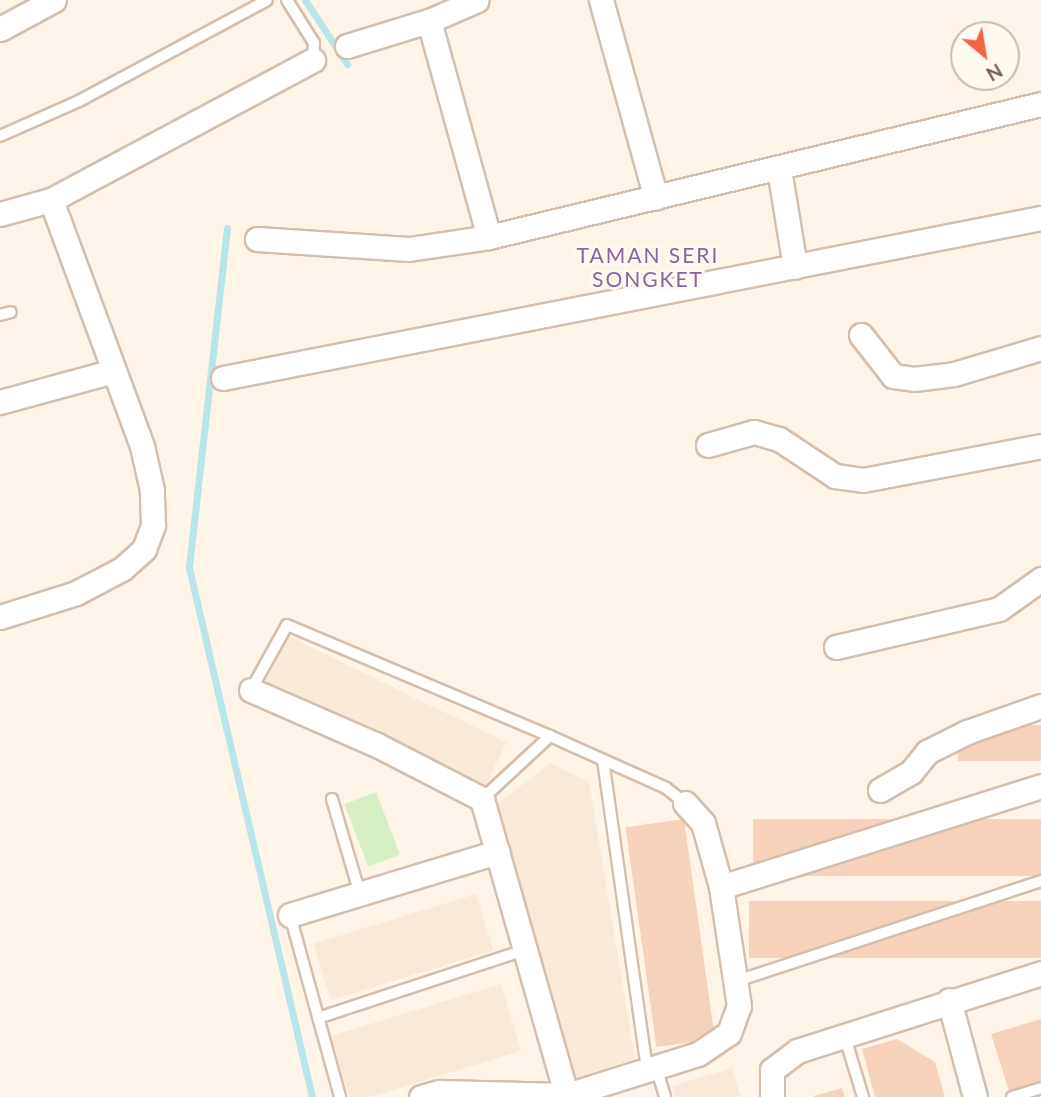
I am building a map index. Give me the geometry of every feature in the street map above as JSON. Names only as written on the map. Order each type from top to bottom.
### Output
[{"type":"street","points":[[0,29],[54,0]]},
{"type":"street","points":[[347,46],[429,21],[477,0]]},
{"type":"street","points":[[601,0],[656,198]]},
{"type":"street","points":[[429,21],[489,237]]},
{"type":"street","points":[[0,214],[51,200],[313,60]]},
{"type":"street","points":[[257,239],[409,249],[489,237],[1041,104]]},
{"type":"street","points":[[779,169],[794,267]]},
{"type":"street","points":[[0,617],[76,593],[122,569],[144,549],[153,525],[152,490],[142,446],[51,200]]},
{"type":"street","points":[[223,378],[1041,218]]},
{"type":"street","points":[[861,335],[893,376],[914,379],[954,374],[1041,348]]},
{"type":"street","points":[[0,402],[113,371]]},
{"type":"street","points":[[708,445],[754,432],[779,439],[835,476],[863,480],[1041,446]]},
{"type":"street","points":[[836,647],[978,616],[999,609],[1041,579]]},
{"type":"street","points":[[251,690],[377,745],[482,799],[528,949],[567,1096]]},
{"type":"street","points":[[880,790],[911,772],[927,752],[967,732],[1041,706]]},
{"type":"street","points":[[721,887],[1041,786]]},
{"type":"street","points":[[434,1095],[567,1096],[698,1054],[729,1033],[739,1006],[721,887],[703,823],[685,803]]},
{"type":"street","points":[[290,915],[498,852]]},
{"type":"street","points":[[772,1097],[772,1070],[783,1059],[844,1034],[1041,973]]},
{"type":"street","points":[[949,1000],[975,1097]]},
{"type":"lane","points":[[0,136],[79,101],[267,0]]},
{"type":"lane","points":[[287,0],[314,43],[313,60]]},
{"type":"lane","points":[[251,690],[287,625],[550,736],[666,788],[685,803]]},
{"type":"lane","points":[[482,799],[550,736]]},
{"type":"lane","points":[[603,760],[651,1069],[665,1097]]},
{"type":"lane","points":[[332,799],[360,894]]},
{"type":"lane","points":[[737,981],[1041,881]]},
{"type":"lane","points":[[290,915],[340,1097]]},
{"type":"lane","points":[[318,1018],[528,949]]},
{"type":"lane","points":[[844,1034],[863,1097]]},
{"type":"lane","points":[[1012,1097],[1041,1088]]},
{"type":"shaded area","points":[[288,636],[506,743],[481,794],[263,687]]},
{"type":"shaded area","points":[[550,763],[589,782],[635,1059],[573,1079],[496,805]]},
{"type":"shaded area","points":[[476,894],[493,950],[331,1000],[313,944]]},
{"type":"shaded area","points":[[501,984],[521,1051],[370,1097],[349,1097],[331,1036]]},
{"type":"shaded area","points":[[732,1068],[741,1097],[675,1097],[672,1086]]},
{"type":"green space","points":[[376,792],[400,855],[368,867],[344,804]]},
{"type":"building","points":[[958,725],[1041,725],[1041,761],[958,761]]},
{"type":"building","points":[[684,819],[715,1039],[656,1047],[626,827]]},
{"type":"building","points":[[753,819],[1041,819],[1041,876],[753,876]]},
{"type":"building","points":[[749,901],[1041,901],[1041,958],[749,958]]},
{"type":"building","points":[[1041,1019],[1041,1081],[1009,1091],[991,1034]]},
{"type":"building","points":[[897,1039],[935,1062],[945,1097],[875,1097],[862,1049]]},
{"type":"building","points":[[842,1088],[845,1097],[814,1097],[814,1096]]},
{"type":"waterway","points":[[305,0],[347,64]]},
{"type":"waterway","points":[[227,228],[189,568],[312,1097]]},
{"type":"district","name":"TAMAN SERI SONGKET","points":[[648,267]]}]
